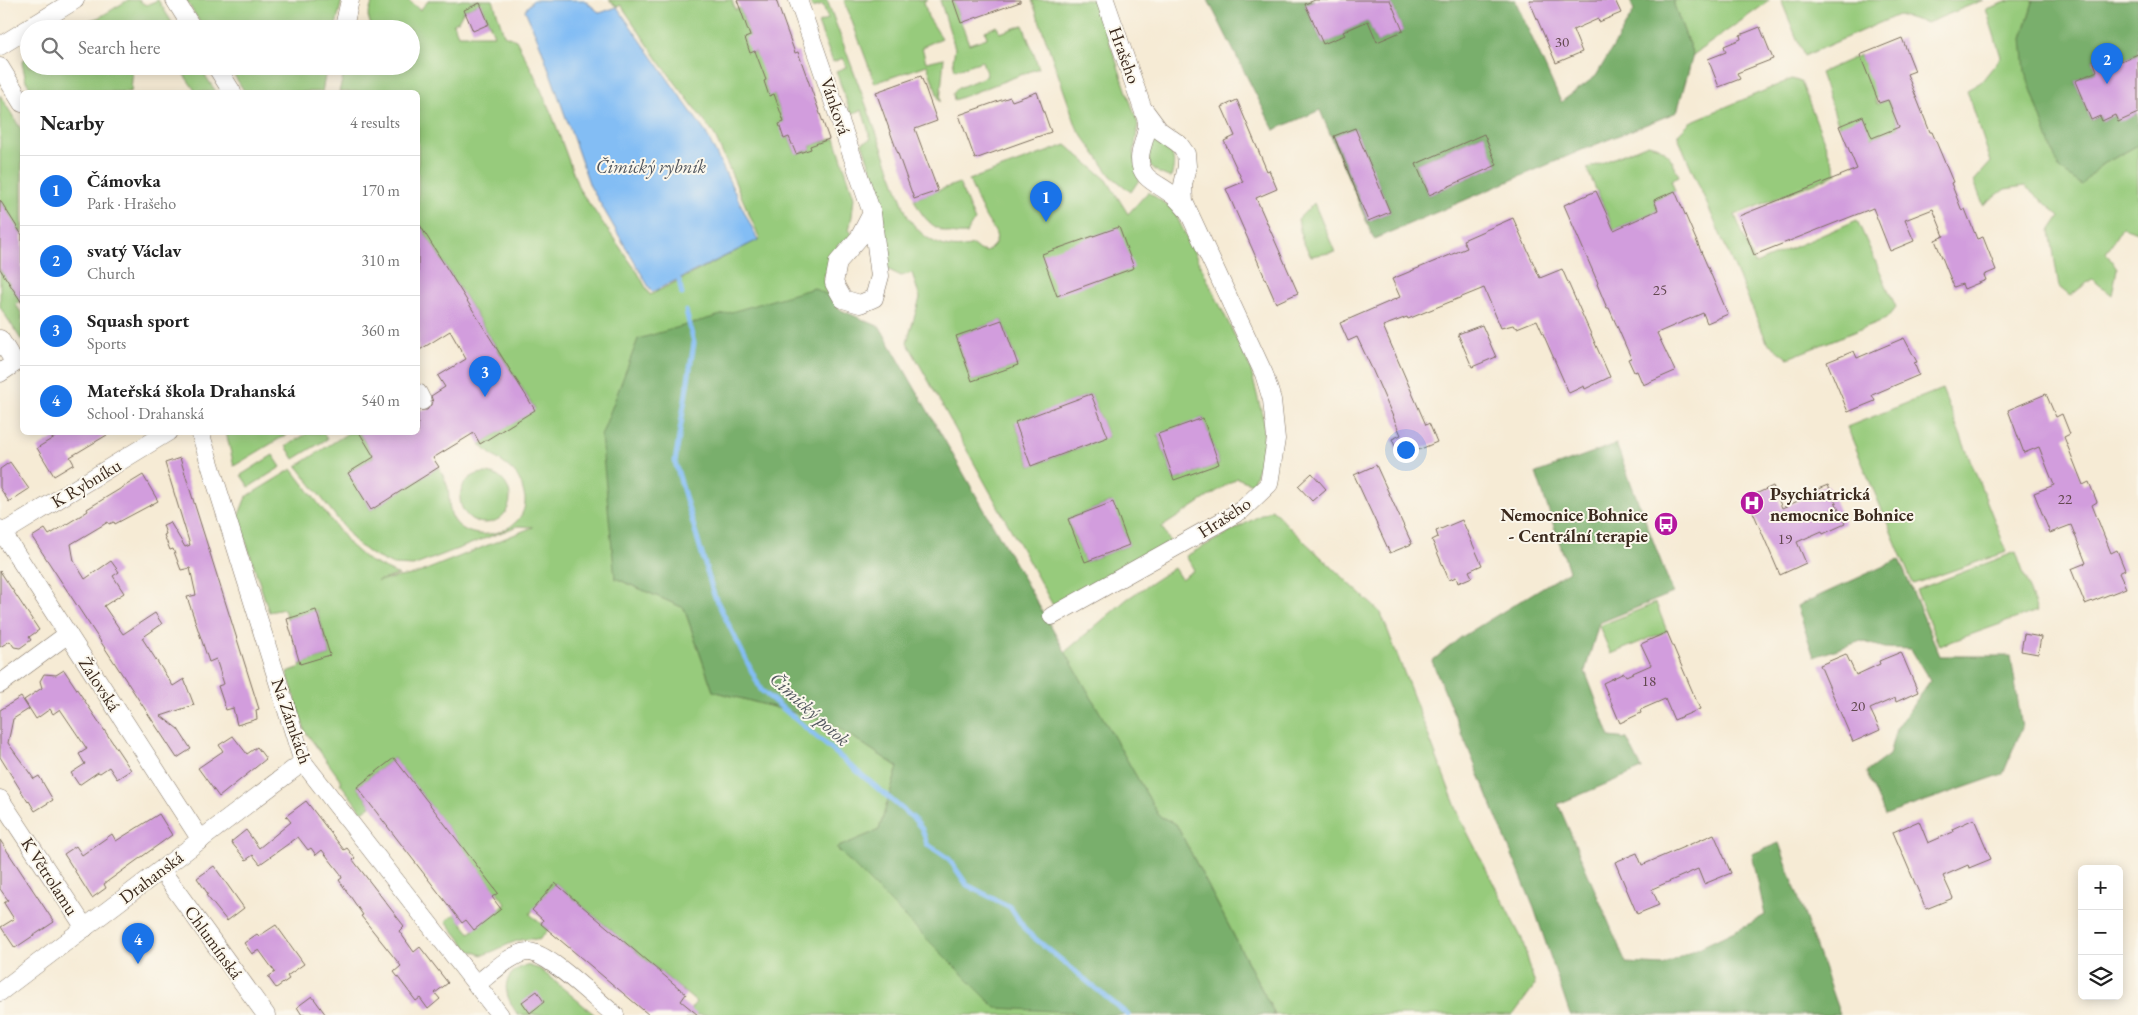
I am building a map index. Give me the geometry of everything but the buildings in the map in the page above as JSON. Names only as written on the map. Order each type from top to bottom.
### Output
[{"type":"street","points":[[42,20],[75,0]]},
{"type":"street","points":[[175,0],[187,20]]},
{"type":"street","points":[[346,20],[350,0]]},
{"type":"street","name":"Vánková","points":[[798,0],[872,213],[880,276],[874,298],[860,304],[843,299],[834,283],[838,262],[859,238],[872,213]]},
{"type":"street","name":"Hrašeho","points":[[1105,0],[1145,111],[1148,131],[1141,153],[1141,168],[1150,181],[1171,194],[1187,210]]},
{"type":"street","points":[[0,46],[20,34]]},
{"type":"street","points":[[0,67],[20,101]]},
{"type":"street","points":[[222,75],[231,90]]},
{"type":"street","name":"Hrašeho","points":[[1052,616],[1242,510],[1269,484],[1274,458],[1275,421],[1264,374],[1187,210],[1182,194],[1187,166],[1186,154],[1179,144],[1159,130],[1145,111]]},
{"type":"street","points":[[0,339],[15,363],[0,373]]},
{"type":"street","name":"K Rybníku","points":[[1,531],[163,435]]},
{"type":"street","name":"Na Zámkách","points":[[201,435],[302,762],[500,1015]]},
{"type":"street","name":"Žalovská","points":[[1,531],[201,840]]},
{"type":"street","points":[[0,684],[68,634]]},
{"type":"street","name":"Drahanská","points":[[0,992],[302,762]]},
{"type":"street","name":"K Větrolamu","points":[[0,799],[84,928]]},
{"type":"street","name":"Chlumínská","points":[[161,870],[266,1015]]},
{"type":"street","points":[[477,984],[511,958],[528,952],[544,957],[615,1015]]},
{"type":"green space","points":[[128,0],[138,0],[146,5],[158,0],[170,20],[91,20],[100,17]]},
{"type":"green space","points":[[186,0],[342,0],[337,20],[198,20]]},
{"type":"green space","points":[[373,0],[408,0],[420,10],[429,0],[493,0],[504,35],[516,40],[533,72],[552,115],[579,189],[638,273],[650,295],[760,239],[714,134],[659,61],[621,5],[617,7],[609,0],[732,0],[735,10],[740,8],[750,36],[751,53],[755,51],[769,79],[764,81],[769,95],[774,94],[784,122],[785,139],[789,137],[796,154],[811,149],[810,146],[835,138],[854,197],[849,230],[852,233],[824,276],[825,288],[829,296],[814,288],[615,578],[684,608],[713,691],[830,722],[898,767],[879,830],[837,848],[1077,1015],[686,1015],[696,1002],[555,883],[530,914],[548,930],[539,940],[517,941],[482,955],[469,950],[446,921],[455,914],[470,933],[506,904],[394,758],[357,787],[371,806],[362,812],[340,783],[342,782],[305,731],[287,672],[301,667],[300,664],[330,655],[317,610],[287,619],[284,609],[269,612],[238,517],[246,497],[292,469],[350,545],[367,560],[399,575],[377,581],[416,574],[533,527],[518,526],[413,566],[393,565],[372,555],[357,544],[297,466],[345,435],[360,435],[374,457],[348,473],[371,510],[439,467],[448,488],[452,516],[457,524],[466,531],[477,534],[500,532],[510,527],[519,519],[524,509],[525,498],[518,477],[480,444],[535,409],[420,225],[420,90],[340,90],[344,75],[420,75],[420,20],[369,20],[368,16]],"holes":[[[481,3],[494,35],[458,35],[453,23],[458,21],[464,10]]]},
{"type":"green space","points":[[810,0],[827,0],[907,215],[919,231],[934,242],[943,246],[953,247],[973,245],[979,250],[986,252],[992,247],[997,238],[969,180],[1066,145],[1107,180],[1128,214],[1148,192],[1173,209],[1250,367],[1264,422],[1263,456],[1252,484],[1237,478],[1162,527],[1173,547],[1055,609],[907,342],[920,298],[912,273],[901,276],[887,269],[885,229],[879,191],[862,143],[871,139],[862,110],[851,114],[836,71],[846,67],[843,58],[833,62],[818,23],[828,19],[823,5],[812,8]],"holes":[[[1002,320],[1018,365],[972,381],[956,336]],[[1091,394],[1108,437],[1031,466],[1015,423]],[[1203,418],[1219,464],[1174,480],[1158,435]],[[1112,502],[1129,545],[1085,562],[1068,519]]]},
{"type":"green space","points":[[844,0],[928,0],[924,2],[928,17],[942,38],[922,47],[926,62],[944,58],[940,102],[927,65],[875,83]]},
{"type":"green space","points":[[940,0],[953,0],[969,44],[987,38],[985,31],[997,26],[1000,33],[1023,25],[1039,68],[954,100],[953,94],[956,89],[987,76],[982,61],[955,70],[953,61],[955,48]]},
{"type":"green space","points":[[1032,0],[1095,0],[1138,124],[1134,153],[1139,180],[1131,192],[1111,176],[1077,128]]},
{"type":"green space","points":[[1208,0],[1315,0],[1305,5],[1323,44],[1344,35],[1343,32],[1368,21],[1377,42],[1403,31],[1390,0],[1515,0],[1561,102],[1596,76],[1634,11],[1630,0],[1674,0],[1674,5],[1693,55],[1677,112],[1582,150],[1374,239],[1320,110],[1274,130]],"holes":[[[1355,128],[1390,212],[1369,221],[1334,137]],[[1483,134],[1497,165],[1429,195],[1416,164]]]},
{"type":"green space","points":[[1674,0],[1769,1],[1693,55],[1674,5]]},
{"type":"green space","points":[[1781,0],[1983,0],[1927,23],[1898,15],[1804,56]]},
{"type":"green space","points":[[2012,0],[2034,0],[2022,38],[2082,184],[2099,166],[2138,145],[2138,232],[2122,227],[2106,253],[2117,269],[2112,295],[2092,279],[2070,296],[2059,287],[2050,231],[2060,216],[2025,186],[2005,189],[1983,205],[1974,181],[1991,162],[1967,90],[1981,82],[2001,57],[1986,9]]},
{"type":"green space","points":[[2034,0],[2138,0],[2138,54],[2121,61],[2117,50],[2110,53],[2107,47],[2097,51],[2099,57],[2093,60],[2097,71],[2075,81],[2091,120],[2100,116],[2102,121],[2115,115],[2118,121],[2138,113],[2138,145],[2100,166],[2082,185],[2059,169],[2025,72],[2022,38]]},
{"type":"green space","points":[[1860,55],[1878,97],[1875,99],[1877,104],[1888,100],[1899,127],[1872,138],[1839,126],[1820,73]]},
{"type":"green space","points":[[25,75],[132,75],[131,90],[32,90]]},
{"type":"green space","points":[[184,75],[205,75],[215,90],[195,90]]},
{"type":"green space","points":[[234,75],[325,75],[322,90],[244,90]]},
{"type":"green space","points":[[1792,79],[1801,82],[1837,174],[1735,215],[1755,264],[1857,220],[1896,307],[1886,319],[1788,358],[1767,342],[1678,134],[1690,122]]},
{"type":"green space","points":[[0,95],[20,128],[20,232],[17,231],[3,205],[0,206]]},
{"type":"green space","points":[[1154,139],[1166,147],[1172,154],[1174,164],[1171,178],[1159,173],[1150,165],[1148,152]]},
{"type":"green space","points":[[1648,144],[1661,148],[1671,159],[1679,176],[1671,180],[1675,191],[1654,200],[1658,210],[1614,230],[1587,169]]},
{"type":"green space","points":[[959,183],[975,221],[970,226],[967,234],[949,233],[934,226],[923,215],[914,199]]},
{"type":"green space","points":[[1314,203],[1335,252],[1311,256],[1302,240],[1298,219]]},
{"type":"green space","points":[[0,269],[20,299],[16,305],[20,311],[20,338],[0,307]]},
{"type":"green space","points":[[814,288],[829,296],[841,310],[880,327],[1159,816],[1176,824],[1275,1015],[1077,1015],[1073,1012],[996,1008],[836,848],[879,830],[898,767],[830,722],[713,691],[684,608],[615,578],[601,436],[638,339]]},
{"type":"green space","points":[[1942,389],[2007,552],[1913,584],[1847,427]]},
{"type":"green space","points":[[227,435],[286,435],[234,466]]},
{"type":"green space","points":[[305,435],[324,435],[327,439],[294,459],[286,446]]},
{"type":"green space","points":[[1616,444],[1673,593],[1599,623],[1585,671],[1610,737],[1627,739],[1642,769],[1558,804],[1626,963],[1663,965],[1765,915],[1752,854],[1779,843],[1840,1015],[1570,1015],[1534,908],[1432,661],[1460,638],[1569,571],[1536,473]]},
{"type":"green space","points":[[273,455],[281,467],[249,487],[241,475]]},
{"type":"green space","points":[[480,473],[490,473],[503,480],[510,493],[510,503],[503,516],[490,523],[480,523],[471,519],[464,512],[460,503],[460,493],[464,484],[471,477]]},
{"type":"green space","points":[[1272,509],[1381,613],[1461,820],[1522,939],[1535,985],[1513,1015],[1275,1015],[1176,824],[1159,816],[1065,652],[1127,599],[1174,568],[1181,579],[1194,570],[1186,556]]},
{"type":"green space","points":[[2016,552],[2037,611],[1939,646],[1916,590]]},
{"type":"green space","points":[[1899,559],[1940,656],[2011,656],[2022,728],[2003,774],[1885,815],[1866,772],[1889,755],[1896,729],[1930,681],[1911,649],[1885,648],[1861,641],[1814,657],[1797,606]]},
{"type":"green space","points":[[1656,603],[1667,631],[1611,654],[1599,626]]},
{"type":"green space","points":[[526,965],[540,969],[595,1015],[518,1015],[509,1000],[506,987],[507,980],[517,969]]},
{"type":"water","name":"Čimický rybník","points":[[533,0],[584,0],[600,13],[617,7],[706,133],[758,240],[652,292],[590,186],[541,47],[525,10]]},
{"type":"waterway","name":"Čimický potok","points":[[679,280],[682,294]]},
{"type":"waterway","name":"Čimický potok","points":[[686,311],[694,343],[675,462],[714,595],[761,690],[914,819],[922,829],[927,844],[949,859],[967,885],[1010,907],[1026,931],[1128,1015]]},
{"type":"place","name":"svatý Václav","points":[[2107,84]]},
{"type":"place","name":"Čámovka","points":[[1046,222]]},
{"type":"place","name":"Squash sport","points":[[485,397]]},
{"type":"place","name":"Psychiatrická nemocnice Bohnice","points":[[1752,503]]},
{"type":"place","name":"Nemocnice Bohnice - Centrální terapie","points":[[1666,524]]},
{"type":"place","name":"Mateřská škola Drahanská","points":[[138,964]]}]
